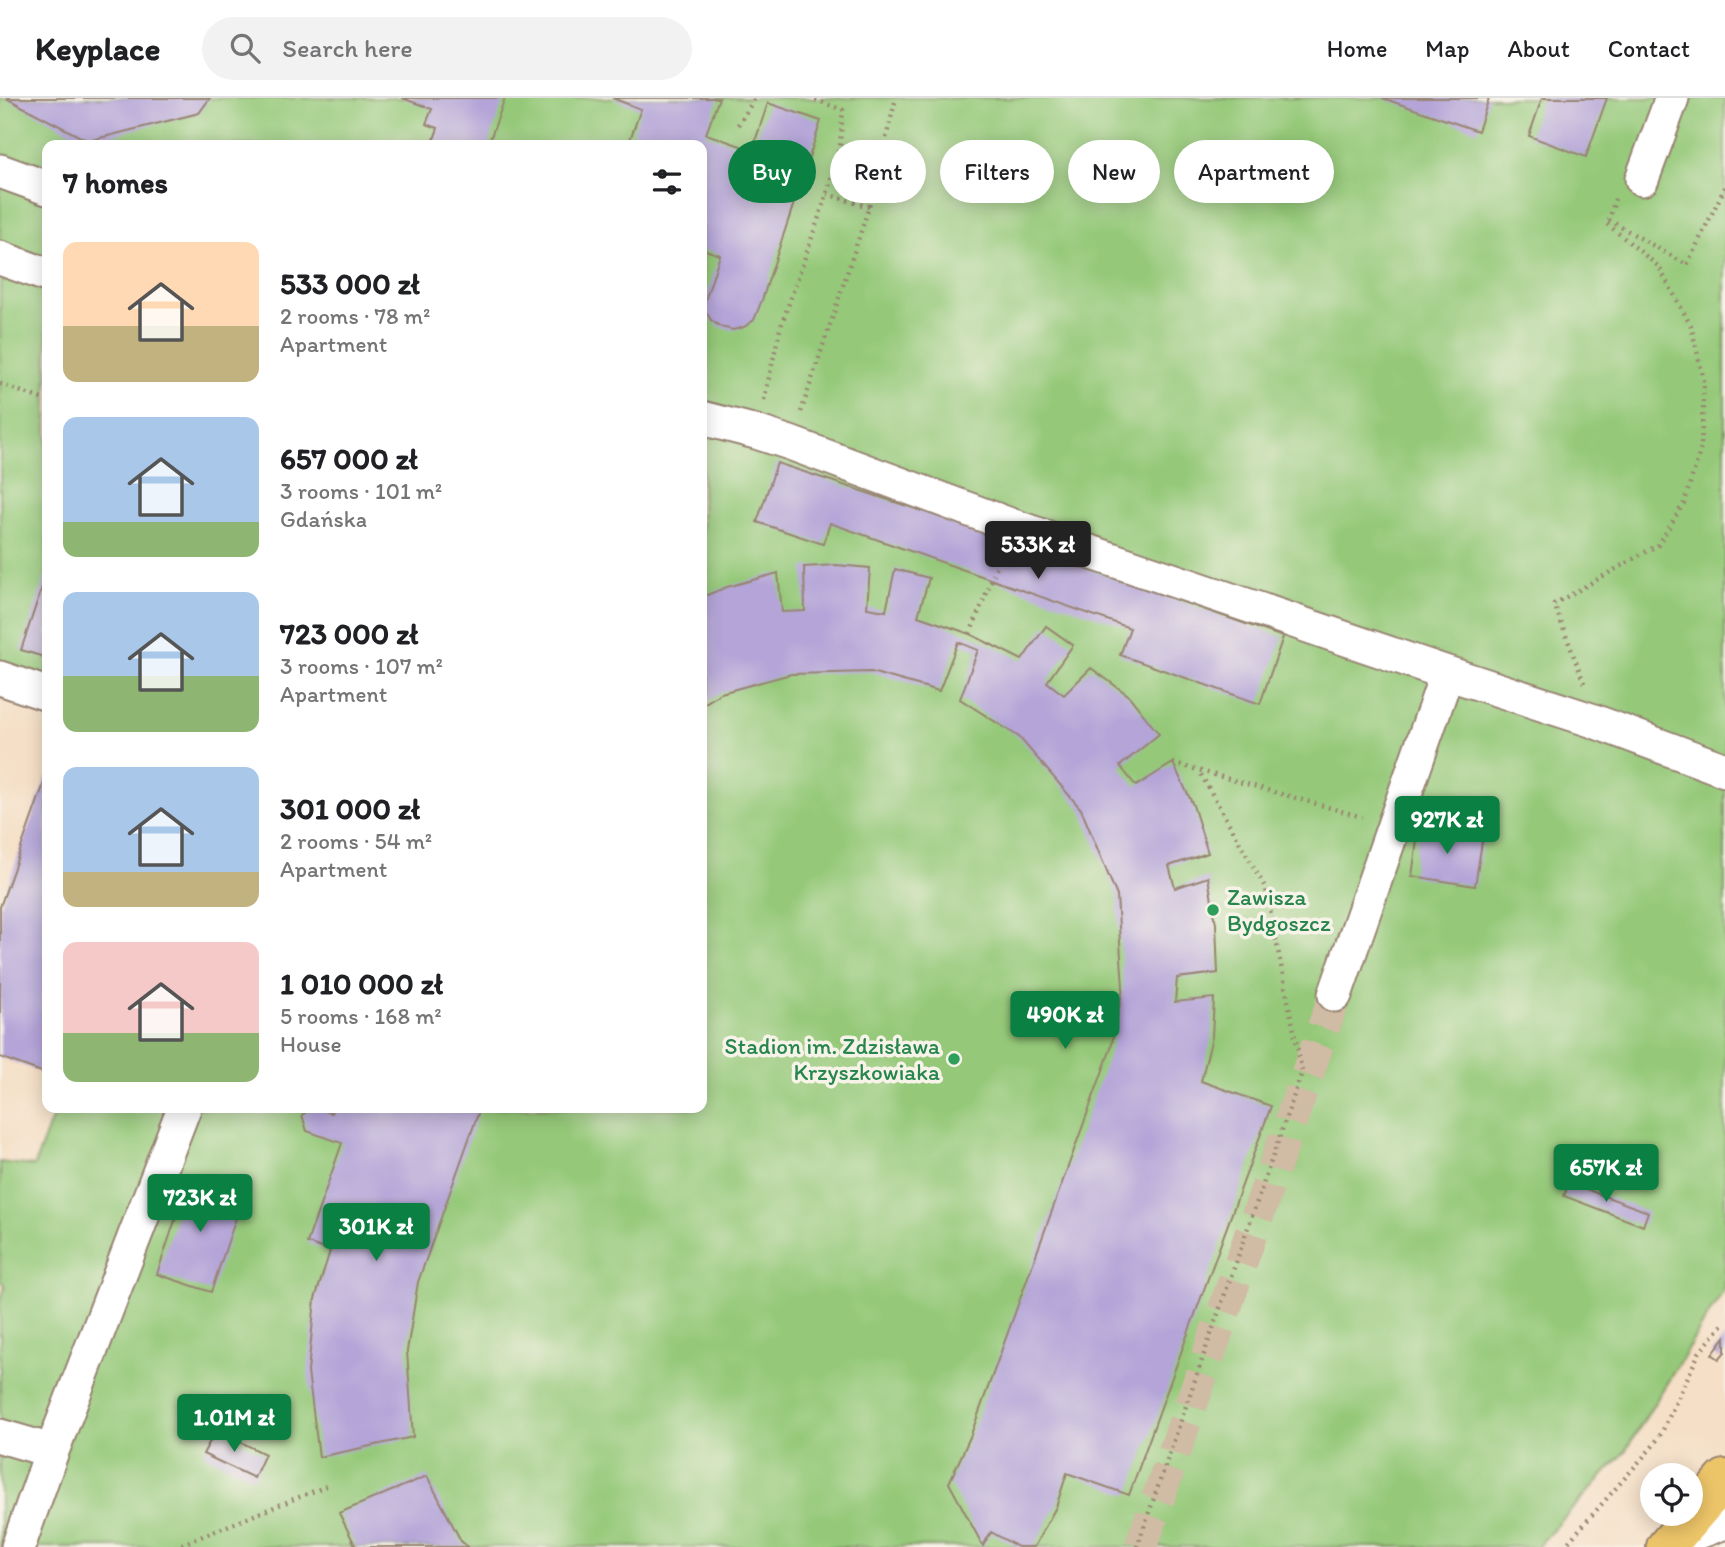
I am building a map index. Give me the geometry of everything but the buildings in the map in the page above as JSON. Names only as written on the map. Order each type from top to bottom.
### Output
[{"type":"main road","points":[[1668,1545],[1725,1479]]},
{"type":"lane","points":[[1630,182],[1672,98]]},
{"type":"lane","points":[[0,172],[42,186]]},
{"type":"lane","points":[[0,258],[42,273]]},
{"type":"lane","points":[[707,419],[790,443],[1013,526],[1580,716],[1725,770]]},
{"type":"lane","points":[[1335,995],[1447,673]]},
{"type":"lane","points":[[0,678],[42,692]]},
{"type":"lane","points":[[18,1547],[52,1451],[182,1113]]},
{"type":"lane","points":[[0,1436],[52,1451]]},
{"type":"lane","points":[[1668,1545],[1725,1522]]},
{"type":"path","points":[[738,125],[755,98]]},
{"type":"path","points":[[756,432],[780,329],[827,194],[840,145],[844,110],[811,98]]},
{"type":"path","points":[[790,443],[869,207],[896,98]]},
{"type":"path","points":[[1582,677],[1554,604],[1658,545],[1684,503],[1701,448],[1704,381],[1691,326],[1660,267],[1606,223],[1630,182]]},
{"type":"path","points":[[1609,220],[1687,265],[1725,187]]},
{"type":"path","points":[[827,194],[869,207]]},
{"type":"path","points":[[0,384],[42,399]]},
{"type":"path","points":[[970,634],[1013,526]]},
{"type":"path","points":[[1173,763],[1393,826]]},
{"type":"path","points":[[1137,1547],[1302,1072],[1266,890],[1199,771]]},
{"type":"path","points":[[1564,1547],[1652,1447],[1661,1434],[1699,1353],[1725,1322]]},
{"type":"path","points":[[175,1547],[328,1485]]},
{"type":"green space","name":"Zawisza Bydgoszcz","points":[[0,98],[1725,98],[1725,1288],[1624,1453],[1537,1547],[0,1547],[0,1302],[5,1286],[0,1280],[0,1162],[34,1166],[54,1113],[707,1113],[707,140],[42,140],[42,710],[0,697]]},
{"type":"tunnel","points":[[1141,1547],[1335,995]]},
{"type":"place","name":"Zawisza Bydgoszcz","points":[[1213,910]]},
{"type":"place","name":"Stadion im. Zdzisława Krzyszkowiaka","points":[[954,1059]]}]
